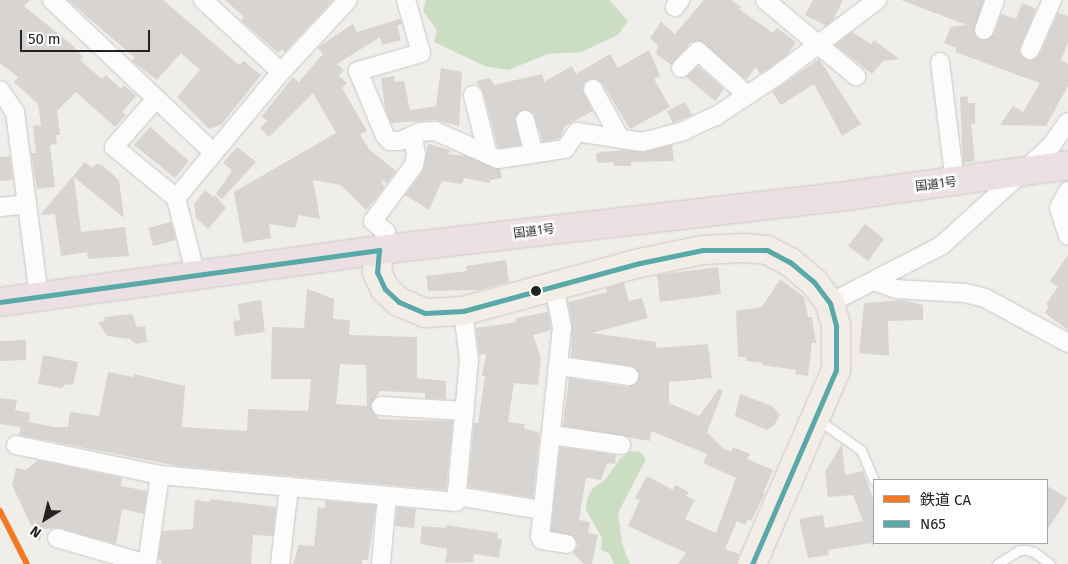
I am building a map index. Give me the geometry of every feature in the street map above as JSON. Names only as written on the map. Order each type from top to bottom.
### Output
[{"type":"highway","name":"国道1号","points":[[0,302],[379,250],[1021,174],[1068,165]]},
{"type":"main road","points":[[379,250],[377,272],[380,282],[399,302],[425,313],[463,311],[640,263],[704,250],[745,248],[767,250],[790,262],[814,282],[830,303],[836,326],[836,370],[817,419],[752,564]]},
{"type":"street","points":[[52,0],[213,152]]},
{"type":"street","points":[[203,0],[281,72]]},
{"type":"street","points":[[176,198],[281,72],[348,0]]},
{"type":"street","points":[[406,0],[421,52],[358,71],[385,136],[390,141],[400,141],[413,135],[436,131],[498,159],[564,149],[577,132],[642,142],[681,132],[716,116],[877,0]]},
{"type":"street","points":[[765,0],[856,76]]},
{"type":"street","points":[[984,30],[995,0]]},
{"type":"street","points":[[1030,50],[1052,0]]},
{"type":"street","points":[[681,68],[698,50],[747,95]]},
{"type":"street","points":[[940,62],[955,182]]},
{"type":"street","points":[[593,89],[620,138]]},
{"type":"street","points":[[0,90],[15,112],[39,296]]},
{"type":"street","points":[[473,95],[488,155]]},
{"type":"street","points":[[156,99],[114,147],[176,198],[196,276]]},
{"type":"street","points":[[525,120],[534,153]]},
{"type":"street","points":[[830,303],[877,282],[940,246],[1051,146],[1068,122]]},
{"type":"street","points":[[379,250],[386,232],[373,221],[414,165],[416,155],[413,135]]},
{"type":"street","points":[[1068,191],[1059,208],[1068,236]]},
{"type":"street","points":[[0,207],[27,204]]},
{"type":"street","points":[[877,282],[896,289],[964,293],[984,298],[1068,343]]},
{"type":"street","points":[[554,287],[562,326],[560,366],[542,510],[542,540],[568,544]]},
{"type":"street","points":[[16,445],[160,475],[456,502],[469,360],[463,311]]},
{"type":"street","points":[[560,366],[629,376]]},
{"type":"street","points":[[380,406],[465,411]]},
{"type":"street","points":[[552,435],[621,445]]},
{"type":"street","points":[[57,538],[147,564],[160,475]]},
{"type":"street","points":[[280,564],[289,487]]},
{"type":"street","points":[[381,564],[387,496]]},
{"type":"street","points":[[457,496],[542,510]]},
{"type":"lane","points":[[817,419],[861,450],[874,479]]},
{"type":"lane","points":[[997,564],[1019,550],[1034,552],[1050,564]]},
{"type":"green space","points":[[426,0],[609,0],[628,21],[618,35],[581,52],[548,54],[508,70],[485,66],[434,42],[437,30],[423,11]]},
{"type":"green space","points":[[630,451],[640,452],[646,459],[618,513],[622,544],[630,564],[614,564],[609,553],[601,550],[602,538],[586,510],[587,499],[593,488],[605,480],[619,460]]},
{"type":"building","points":[[0,0],[30,0],[24,6],[72,45],[83,57],[80,60],[102,79],[106,75],[121,89],[124,85],[136,96],[122,112],[126,115],[115,127],[76,92],[57,111],[60,135],[56,135],[57,144],[50,145],[55,187],[37,189],[31,153],[36,153],[33,126],[41,125],[38,104],[14,82],[18,77],[0,63]]},
{"type":"building","points":[[68,0],[163,0],[239,65],[244,61],[261,75],[221,125],[209,129],[177,97],[200,70],[181,53],[157,80],[132,61],[135,58]]},
{"type":"building","points":[[225,0],[333,0],[285,52],[282,49],[278,53],[241,20],[244,17]]},
{"type":"building","points":[[704,0],[731,0],[741,7],[739,9],[773,33],[777,28],[796,42],[787,55],[760,74],[756,67],[746,80],[700,41],[690,43],[671,65],[656,54],[658,46],[650,38],[661,22],[675,34]]},
{"type":"building","points":[[813,0],[843,0],[833,20],[826,26],[805,15]]},
{"type":"building","points":[[901,0],[984,0],[974,31],[976,37],[985,40],[994,34],[1001,14],[1016,19],[1022,3],[1036,9],[1019,51],[1022,57],[1031,61],[1040,54],[1058,13],[1068,16],[1068,42],[1061,60],[1068,64],[1068,86],[1046,126],[1000,125],[1013,106],[1023,112],[1040,83],[955,52],[956,48],[944,43],[951,27],[967,25]]},
{"type":"building","points":[[400,19],[402,24],[397,26],[401,40],[382,45],[380,37],[337,64],[344,70],[339,76],[347,83],[342,88],[367,131],[360,134],[362,138],[370,150],[396,171],[387,183],[381,179],[384,188],[366,210],[341,185],[313,180],[320,219],[299,215],[295,228],[269,224],[271,238],[243,243],[234,192],[336,133],[313,93],[269,137],[260,128],[267,121],[262,116],[293,77],[299,82],[323,54],[318,48],[321,45],[353,24],[357,32]]},
{"type":"building","points":[[852,32],[871,44],[874,40],[899,59],[883,61],[872,74],[835,45]]},
{"type":"building","points":[[649,50],[660,76],[654,79],[670,107],[630,129],[602,83],[593,78],[584,83],[582,89],[593,111],[565,126],[560,138],[543,142],[533,113],[523,110],[515,118],[521,145],[498,148],[483,92],[476,81],[490,78],[494,85],[542,74],[544,82],[572,66],[576,74],[610,54],[618,68]]},
{"type":"building","points":[[819,59],[861,124],[842,136],[814,84],[781,105],[772,92]]},
{"type":"building","points":[[698,66],[724,89],[715,101],[686,77]]},
{"type":"building","points":[[441,68],[462,72],[459,126],[435,120],[391,123],[385,108],[381,78],[394,76],[395,82],[404,81],[410,110],[436,106]]},
{"type":"building","points":[[967,96],[968,103],[975,103],[975,124],[971,124],[975,161],[963,163],[960,97]]},
{"type":"building","points":[[685,102],[692,115],[673,123],[667,111]]},
{"type":"building","points":[[150,127],[189,161],[175,178],[134,145]]},
{"type":"building","points":[[428,144],[450,150],[448,154],[466,156],[500,169],[502,178],[490,180],[490,183],[464,178],[462,184],[442,181],[429,210],[405,195],[423,171]]},
{"type":"building","points":[[672,145],[674,161],[631,162],[631,166],[614,166],[613,162],[597,163],[596,153],[622,150],[644,152]]},
{"type":"building","points":[[237,147],[256,162],[222,199],[216,194],[232,171],[223,163]]},
{"type":"building","points":[[10,156],[13,180],[0,181],[0,157]]},
{"type":"building","points":[[85,162],[92,168],[96,164],[102,165],[119,180],[124,218],[74,177],[81,232],[125,227],[129,256],[88,259],[87,252],[61,256],[55,214],[40,215]]},
{"type":"building","points":[[205,190],[213,197],[215,195],[226,208],[208,229],[196,218],[194,204]]},
{"type":"building","points":[[171,222],[176,240],[153,246],[148,228]]},
{"type":"building","points":[[865,224],[884,239],[868,261],[848,246]]},
{"type":"building","points":[[1068,255],[1068,330],[1045,313],[1049,306],[1046,304],[1058,287],[1050,281]]},
{"type":"building","points":[[506,260],[509,282],[479,290],[428,291],[426,276],[467,271],[466,266]]},
{"type":"building","points":[[718,267],[721,294],[660,302],[657,275]]},
{"type":"building","points":[[780,279],[804,297],[808,317],[812,317],[816,343],[812,343],[808,376],[795,374],[796,370],[762,365],[763,363],[746,361],[746,357],[738,357],[736,311],[762,307]]},
{"type":"building","points":[[624,283],[629,301],[642,298],[648,318],[592,333],[656,342],[656,348],[708,344],[712,378],[669,382],[669,403],[699,416],[719,389],[723,391],[707,432],[723,448],[731,452],[733,447],[750,454],[747,459],[773,470],[763,493],[765,494],[751,521],[748,519],[745,525],[737,521],[725,549],[739,554],[737,564],[678,564],[686,553],[628,526],[640,500],[635,498],[647,476],[673,490],[675,485],[689,492],[686,496],[695,500],[685,519],[716,533],[736,478],[703,463],[707,454],[651,431],[650,441],[563,426],[569,378],[627,387],[638,382],[639,373],[631,366],[571,357],[572,325],[568,302],[607,292],[606,288]]},
{"type":"building","points":[[307,289],[334,299],[333,319],[350,320],[349,335],[417,337],[417,378],[446,381],[446,399],[425,398],[425,393],[380,391],[370,406],[379,419],[453,421],[446,490],[178,466],[19,435],[21,427],[0,424],[0,398],[17,400],[15,410],[30,413],[29,422],[54,427],[68,427],[70,412],[99,416],[108,372],[133,377],[134,374],[185,386],[182,427],[247,431],[248,409],[308,411],[311,379],[271,379],[272,327],[304,328]],"holes":[[[340,364],[366,365],[367,406],[336,404]]]},
{"type":"building","points":[[261,300],[265,332],[235,336],[233,321],[240,320],[238,304]]},
{"type":"building","points":[[903,300],[923,305],[923,320],[888,321],[889,356],[859,353],[864,303]]},
{"type":"building","points":[[548,312],[551,330],[533,335],[541,358],[538,385],[514,383],[508,422],[525,424],[524,428],[540,433],[533,498],[468,487],[474,423],[478,423],[485,376],[482,376],[486,354],[479,355],[476,328],[516,322],[516,318]]},
{"type":"building","points":[[132,314],[137,327],[145,326],[147,342],[136,344],[130,339],[107,336],[98,322],[105,321],[104,317]]},
{"type":"building","points":[[26,340],[26,360],[0,361],[0,341]]},
{"type":"building","points":[[43,355],[78,362],[73,385],[65,384],[62,388],[38,384]]},
{"type":"building","points":[[740,394],[772,406],[780,415],[774,425],[767,430],[735,416]]},
{"type":"building","points":[[842,444],[845,475],[863,471],[873,498],[874,547],[871,543],[828,550],[829,555],[808,558],[799,519],[823,515],[825,528],[863,521],[853,495],[828,497],[825,472]]},
{"type":"building","points":[[560,447],[616,455],[615,464],[607,463],[601,480],[586,478],[579,520],[590,522],[588,533],[598,535],[592,564],[584,564],[573,553],[578,545],[573,536],[551,531]]},
{"type":"building","points":[[38,460],[122,478],[121,486],[147,491],[144,514],[122,509],[116,544],[59,528],[44,529],[39,542],[12,485],[16,468],[26,470]]},
{"type":"building","points":[[1048,487],[1068,498],[1048,528]]},
{"type":"building","points":[[210,499],[276,507],[273,536],[253,535],[251,564],[161,564],[162,560],[158,559],[162,531],[193,529],[195,500],[210,502]]},
{"type":"building","points":[[325,501],[376,505],[368,560],[362,560],[362,564],[293,564],[299,545],[314,546],[318,507],[325,508]]},
{"type":"building","points":[[397,507],[416,509],[414,528],[395,526]]},
{"type":"building","points":[[446,525],[498,533],[497,538],[502,539],[499,558],[474,554],[473,562],[445,563],[447,549],[420,544],[422,526],[446,528]]},
{"type":"rail line","name":"CA","points":[[0,511],[27,564]]},
{"type":"transit line","name":"N65","points":[[379,250],[377,272],[385,289],[399,302],[425,313],[463,311],[640,263],[703,250],[767,250],[790,262],[814,282],[830,303],[836,326],[836,370],[752,564]]},
{"type":"transit line","name":"N65","points":[[0,302],[379,250]]}]
